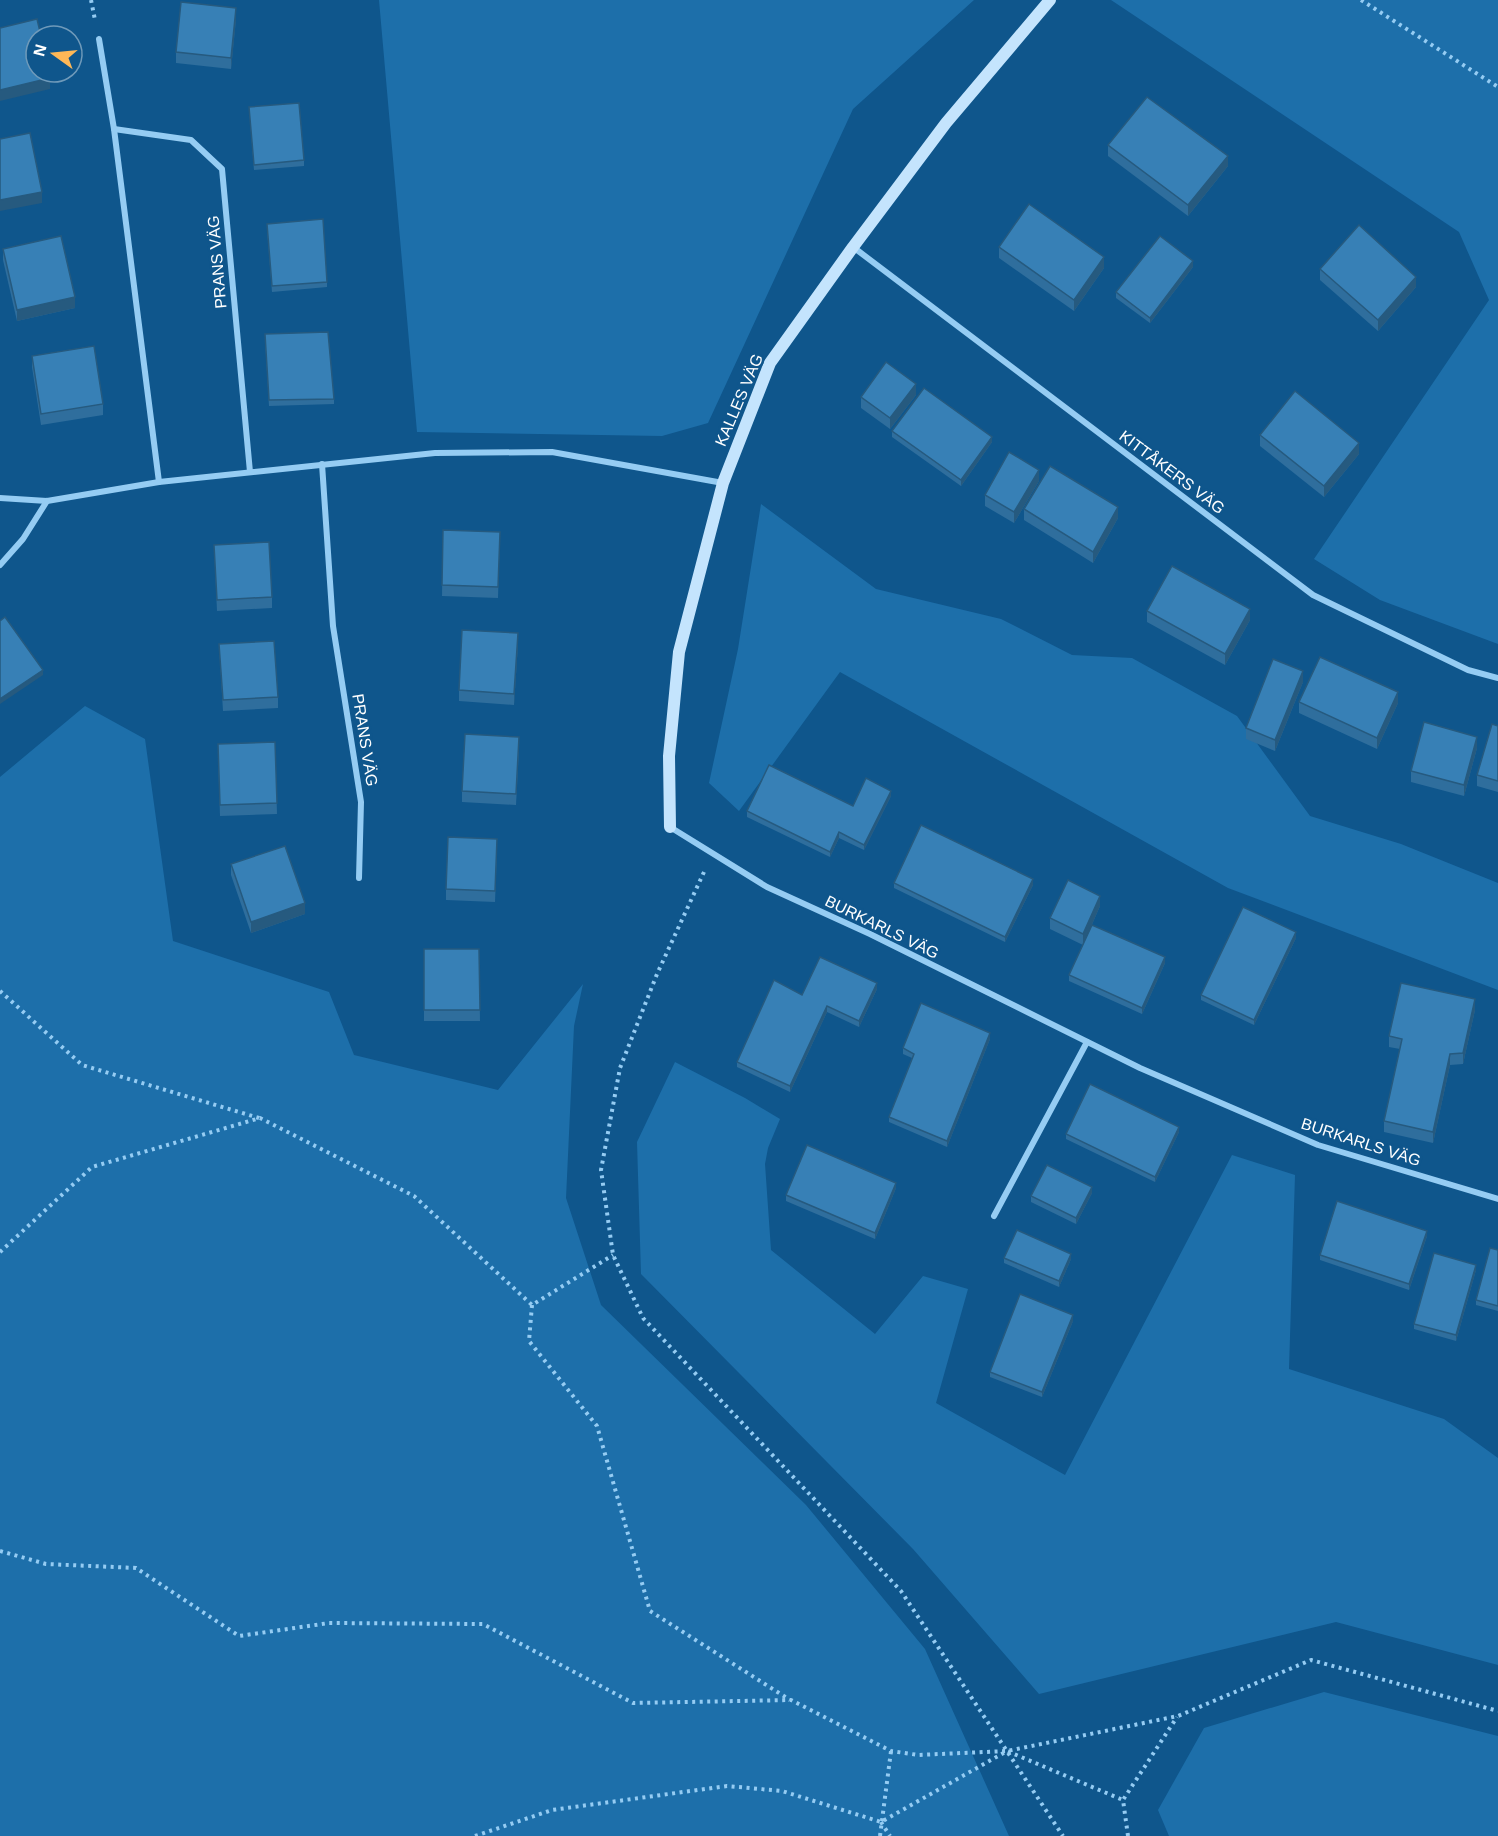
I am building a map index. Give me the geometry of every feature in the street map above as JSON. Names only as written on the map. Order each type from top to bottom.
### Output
[{"type":"street","name":"KALLES VÄG","points":[[670,827],[669,756],[679,652],[723,483],[770,363],[946,123],[1050,0]]},
{"type":"street","points":[[99,39],[114,129],[159,482]]},
{"type":"street","name":"PRANS VÄG","points":[[114,129],[191,140],[222,169],[250,472]]},
{"type":"street","name":"KITTÅKERS VÄG","points":[[853,247],[1313,595],[1468,670],[1498,678]]},
{"type":"street","points":[[0,498],[47,501],[159,482],[435,453],[552,452],[723,483]]},
{"type":"street","name":"PRANS VÄG","points":[[322,464],[333,626],[361,802],[359,878]]},
{"type":"street","points":[[0,565],[23,539],[47,501]]},
{"type":"street","name":"BURKARLS VÄG","points":[[670,827],[766,887],[870,934],[1140,1068],[1318,1144],[1498,1199]]},
{"type":"street","points":[[994,1216],[1087,1042]]},
{"type":"path","points":[[1360,0],[1498,87]]},
{"type":"path","points":[[713,853],[657,974],[620,1068],[601,1170],[613,1256],[643,1318],[901,1591],[1063,1836]]},
{"type":"path","points":[[0,991],[82,1065],[260,1118],[414,1196],[531,1305]]},
{"type":"path","points":[[0,1252],[92,1167],[260,1118]]},
{"type":"path","points":[[531,1305],[613,1256]]},
{"type":"path","points":[[531,1305],[529,1341],[597,1426],[650,1611],[791,1700],[891,1751],[918,1755],[1007,1751],[1178,1716],[1311,1660],[1498,1711]]},
{"type":"path","points":[[0,1551],[46,1564],[136,1568],[239,1636],[329,1623],[483,1624],[633,1703],[791,1700]]},
{"type":"path","points":[[1128,1836],[1123,1800],[1178,1716]]},
{"type":"path","points":[[880,1836],[891,1751]]},
{"type":"path","points":[[1007,1751],[1123,1800]]},
{"type":"path","points":[[881,1822],[1007,1751]]},
{"type":"path","points":[[475,1836],[552,1810],[727,1786],[782,1791],[881,1822],[890,1836]]},
{"type":"shaded area","points":[[379,0],[974,0],[853,109],[708,423],[662,436],[417,432]]},
{"type":"shaded area","points":[[1111,0],[1498,0],[1498,644],[1380,600],[1314,559],[1489,300],[1459,232]]},
{"type":"shaded area","points":[[761,504],[876,589],[1001,619],[1072,655],[1132,658],[1237,716],[1310,816],[1401,844],[1498,883],[1498,990],[1228,888],[840,672],[739,811],[709,783],[738,649]]},
{"type":"shaded area","points":[[85,706],[145,739],[173,941],[329,992],[354,1055],[498,1090],[583,984],[574,1026],[566,1198],[601,1305],[806,1505],[925,1649],[1009,1836],[0,1836],[0,777]]},
{"type":"shaded area","points":[[675,1062],[780,1119],[768,1148],[765,1164],[771,1250],[875,1334],[923,1276],[968,1289],[936,1403],[1065,1475],[1232,1155],[1295,1175],[1289,1369],[1444,1419],[1498,1458],[1498,1665],[1336,1622],[1039,1694],[913,1549],[641,1274],[637,1142]]},
{"type":"shaded area","points":[[1324,1692],[1498,1736],[1498,1836],[1169,1836],[1158,1810],[1204,1728]]},
{"type":"building","points":[[181,2],[236,8],[231,58],[176,52]]},
{"type":"building","points":[[37,19],[38,24],[24,24],[25,84],[0,90],[0,28]]},
{"type":"building","points":[[1147,97],[1228,156],[1188,205],[1108,145]]},
{"type":"building","points":[[299,103],[304,160],[254,165],[249,107]]},
{"type":"building","points":[[30,133],[42,192],[0,200],[0,139]]},
{"type":"building","points":[[1029,204],[1104,257],[1074,300],[999,247]]},
{"type":"building","points":[[323,219],[327,282],[272,286],[267,224]]},
{"type":"building","points":[[1359,225],[1416,277],[1378,320],[1320,269]]},
{"type":"building","points":[[61,236],[75,297],[17,310],[3,249]]},
{"type":"building","points":[[1160,236],[1193,261],[1150,318],[1116,292]]},
{"type":"building","points":[[328,332],[334,399],[269,400],[265,334]]},
{"type":"building","points":[[94,346],[103,404],[41,414],[32,356]]},
{"type":"building","points":[[886,362],[916,384],[890,418],[861,397]]},
{"type":"building","points":[[924,388],[992,437],[961,480],[892,431]]},
{"type":"building","points":[[1295,391],[1359,443],[1324,486],[1260,435]]},
{"type":"building","points":[[1009,452],[1039,470],[1014,512],[985,495]]},
{"type":"building","points":[[1050,466],[1118,507],[1093,552],[1024,509]]},
{"type":"building","points":[[443,530],[500,532],[498,587],[442,585]]},
{"type":"building","points":[[269,542],[272,597],[217,600],[214,545]]},
{"type":"building","points":[[1172,566],[1250,609],[1225,654],[1147,611]]},
{"type":"building","points":[[5,617],[43,670],[0,699],[0,621]]},
{"type":"building","points":[[462,630],[518,633],[514,694],[459,690]]},
{"type":"building","points":[[274,641],[278,697],[223,700],[219,644]]},
{"type":"building","points":[[1320,657],[1398,692],[1377,738],[1299,702]]},
{"type":"building","points":[[1273,659],[1303,671],[1275,740],[1246,728]]},
{"type":"building","points":[[1424,722],[1477,737],[1464,785],[1411,771]]},
{"type":"building","points":[[1492,724],[1498,726],[1498,781],[1477,775]]},
{"type":"building","points":[[465,734],[519,737],[516,794],[462,791]]},
{"type":"building","points":[[275,742],[277,803],[220,805],[218,744]]},
{"type":"building","points":[[769,765],[853,806],[866,778],[891,791],[864,845],[839,832],[830,852],[747,811]]},
{"type":"building","points":[[921,825],[1033,879],[1005,937],[894,883]]},
{"type":"building","points":[[448,837],[497,839],[495,891],[446,889]]},
{"type":"building","points":[[285,846],[305,903],[251,922],[231,864]]},
{"type":"building","points":[[1068,880],[1100,896],[1083,934],[1050,918]]},
{"type":"building","points":[[1243,907],[1296,932],[1254,1020],[1201,995]]},
{"type":"building","points":[[1092,925],[1165,957],[1142,1008],[1069,975]]},
{"type":"building","points":[[424,949],[479,949],[480,1010],[424,1010]]},
{"type":"building","points":[[820,957],[877,983],[859,1021],[827,1006],[790,1086],[737,1062],[774,980],[802,995]]},
{"type":"building","points":[[1401,983],[1475,999],[1463,1053],[1450,1054],[1433,1132],[1384,1121],[1402,1039],[1389,1036]]},
{"type":"building","points":[[921,1003],[990,1033],[947,1141],[889,1117],[914,1054],[903,1048]]},
{"type":"building","points":[[1090,1084],[1179,1127],[1155,1177],[1066,1134]]},
{"type":"building","points":[[807,1145],[896,1183],[875,1233],[786,1195]]},
{"type":"building","points":[[1047,1165],[1092,1187],[1076,1218],[1031,1196]]},
{"type":"building","points":[[1337,1201],[1427,1231],[1409,1284],[1320,1255]]},
{"type":"building","points":[[1017,1230],[1071,1254],[1059,1281],[1004,1258]]},
{"type":"building","points":[[1490,1248],[1498,1250],[1498,1306],[1476,1300]]},
{"type":"building","points":[[1434,1253],[1476,1265],[1456,1335],[1414,1324]]},
{"type":"building","points":[[1020,1294],[1073,1315],[1042,1392],[990,1372]]}]
